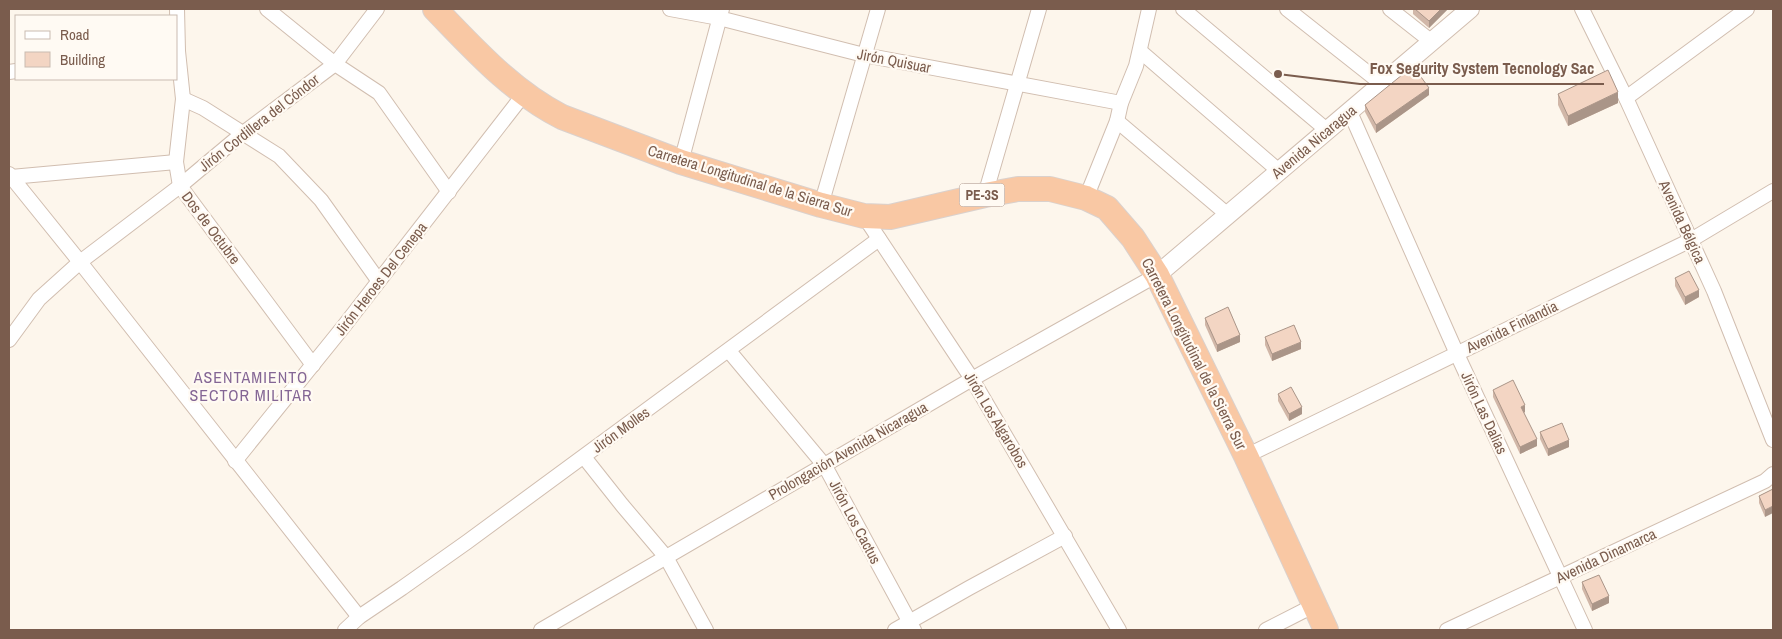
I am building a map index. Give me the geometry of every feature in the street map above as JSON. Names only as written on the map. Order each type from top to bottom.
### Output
[{"type":"highway","name":"Carretera Longitudinal de la Sierra Sur","points":[[435,9],[492,66],[524,94],[544,108],[562,117],[681,162],[821,205],[864,216],[890,217],[1018,189],[1050,189],[1086,198],[1107,208],[1133,238],[1157,275],[1246,456],[1326,630]]},
{"type":"street","points":[[267,9],[335,64],[379,93],[449,192]]},
{"type":"street","name":"Jirón Cordillera del Cóndor","points":[[9,340],[39,299],[80,262],[180,186],[242,134],[335,64],[377,9]]},
{"type":"street","name":"Jirón Quisuar","points":[[670,9],[720,13],[864,55],[1121,103]]},
{"type":"street","points":[[821,205],[878,9]]},
{"type":"street","points":[[985,195],[1039,9]]},
{"type":"street","points":[[1086,198],[1117,121],[1121,103],[1140,52],[1149,9]]},
{"type":"street","points":[[1183,9],[1328,131]]},
{"type":"street","points":[[1287,9],[1382,84]]},
{"type":"street","points":[[1390,9],[1432,42]]},
{"type":"street","name":"Avenida Nicaragua","points":[[1157,275],[1470,9]]},
{"type":"street","name":"Avenida Bélgica","points":[[1582,9],[1626,98],[1714,291],[1773,440]]},
{"type":"street","points":[[1626,98],[1747,9]]},
{"type":"street","points":[[681,162],[720,13]]},
{"type":"street","points":[[1140,52],[1279,171]]},
{"type":"street","name":"Dos de Octubre","points":[[178,60],[183,99],[176,162],[180,186],[312,365]]},
{"type":"street","name":"Jirón Heroes Del Cenepa","points":[[235,461],[449,192],[524,94]]},
{"type":"street","points":[[183,99],[203,108],[279,156],[321,200],[378,280]]},
{"type":"street","name":"Jirón Las Dalias","points":[[1350,112],[1457,354],[1585,630]]},
{"type":"street","points":[[1117,121],[1228,215]]},
{"type":"street","points":[[10,175],[176,162]]},
{"type":"street","points":[[10,175],[358,617]]},
{"type":"street","name":"Avenida Finlandia","points":[[1246,456],[1691,240],[1773,191]]},
{"type":"street","name":"Jirón Los Algarobos","points":[[864,216],[972,379],[1119,630]]},
{"type":"street","name":"Jirón Molles","points":[[345,630],[358,617],[409,583],[584,457],[879,239]]},
{"type":"street","name":"Prolongación Avenida Nicaragua","points":[[541,630],[972,379],[1157,275]]},
{"type":"street","name":"Jirón Los Cactus","points":[[728,351],[825,466],[911,626]]},
{"type":"street","points":[[584,457],[666,557],[706,630]]},
{"type":"street","name":"Avenida Dinamarca","points":[[1447,630],[1771,478]]},
{"type":"street","points":[[895,630],[911,626],[1065,536]]},
{"type":"street","points":[[1266,630],[1314,605]]},
{"type":"building","points":[[1415,9],[1441,9],[1429,21]]},
{"type":"building","points":[[1413,66],[1429,88],[1376,125],[1365,105]]},
{"type":"building","points":[[1608,70],[1618,92],[1568,116],[1558,94]]},
{"type":"building","points":[[1689,271],[1699,290],[1685,297],[1675,278]]},
{"type":"building","points":[[1228,307],[1240,335],[1217,345],[1205,318]]},
{"type":"building","points":[[1294,325],[1301,342],[1272,354],[1265,337]]},
{"type":"building","points":[[1513,380],[1525,405],[1521,407],[1537,439],[1520,447],[1493,390]]},
{"type":"building","points":[[1291,387],[1302,407],[1289,414],[1278,394]]},
{"type":"building","points":[[1562,423],[1569,440],[1548,449],[1540,432]]},
{"type":"building","points":[[1773,489],[1773,506],[1765,510],[1759,496]]},
{"type":"building","points":[[1599,575],[1609,596],[1592,604],[1582,582]]},
{"type":"place","name":"Fox Segurity System Tecnology Sac","points":[[1278,74]]},
{"type":"district","name":"ASENTAMIENTO SECTOR MILITAR","points":[[251,386]]}]
